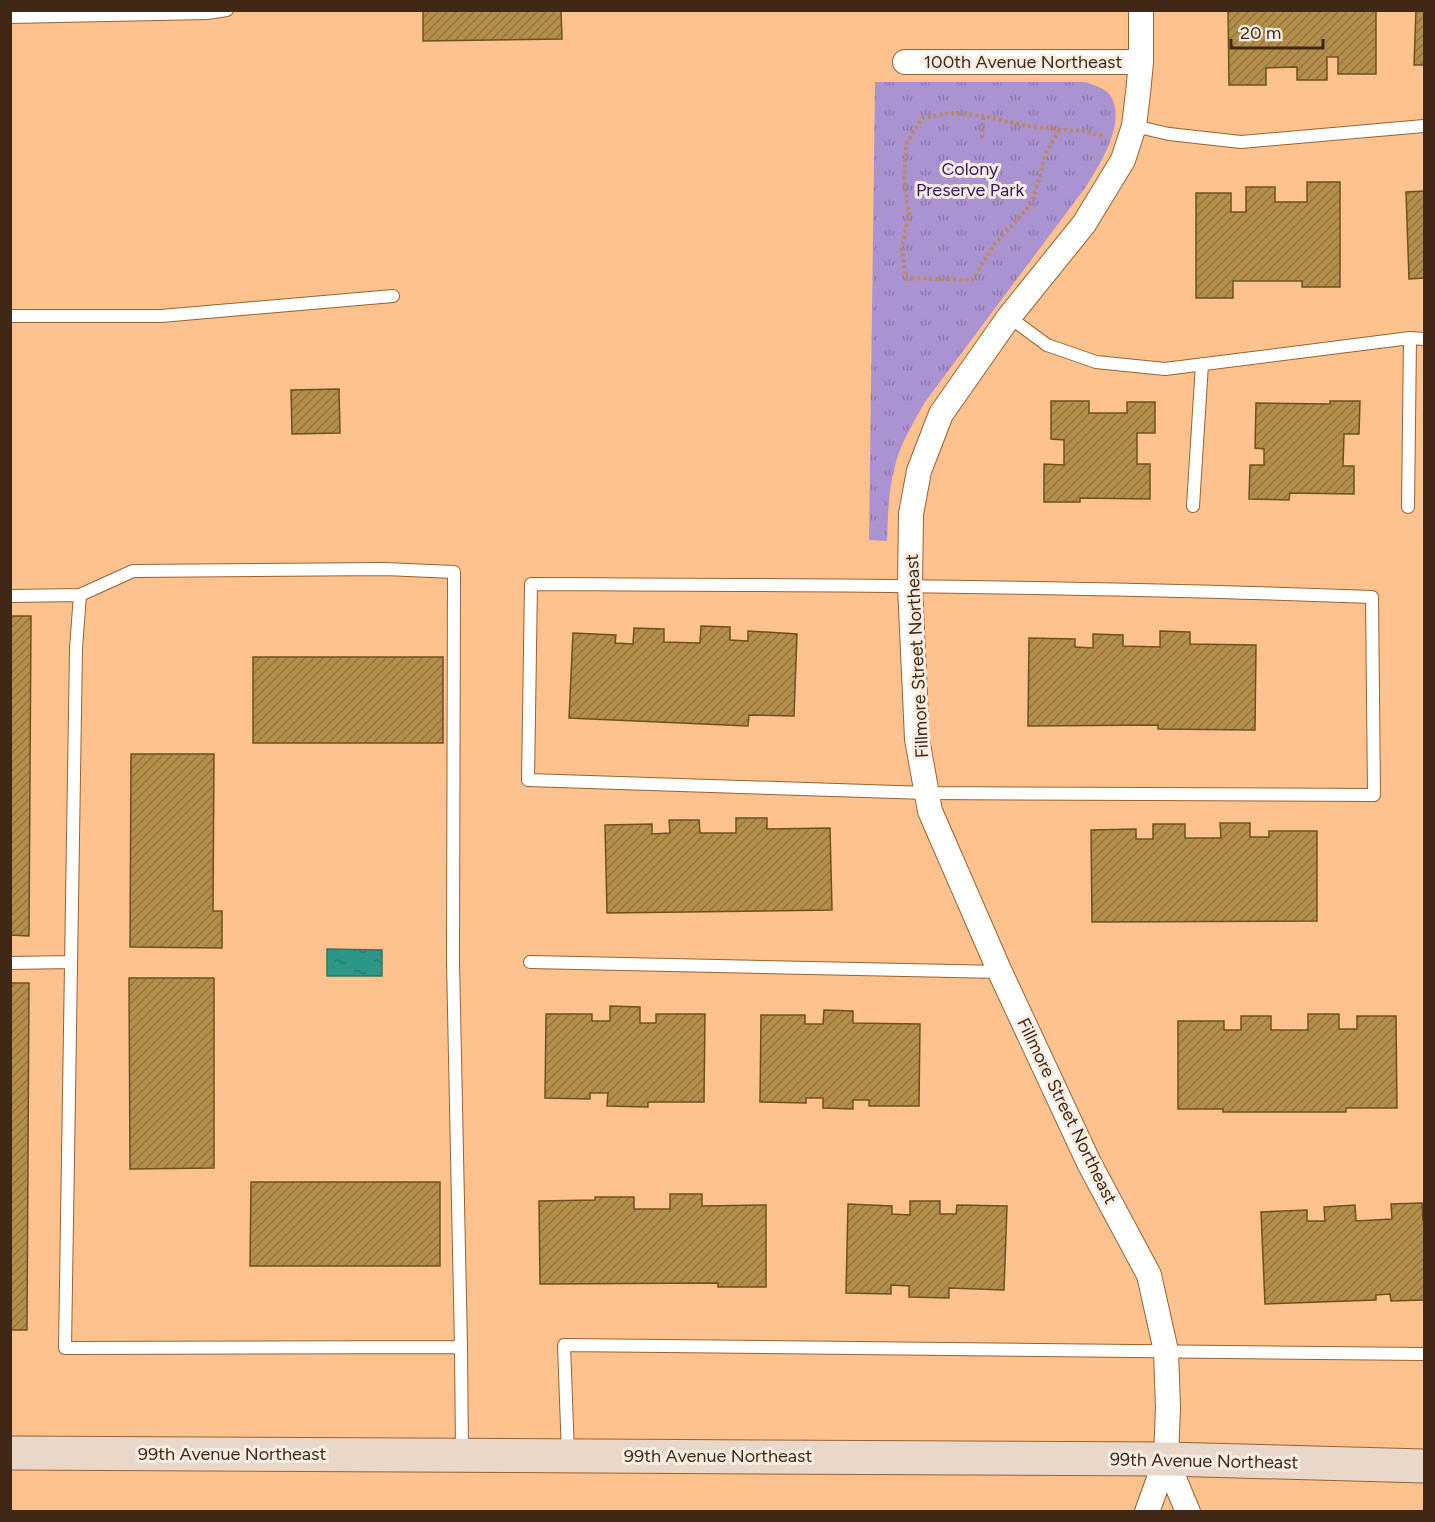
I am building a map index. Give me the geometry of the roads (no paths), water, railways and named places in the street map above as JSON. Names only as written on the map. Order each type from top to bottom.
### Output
[{"type":"street","name":"Fillmore Street Northeast","points":[[1141,10],[1141,62],[1131,134],[1123,160],[1084,224],[1009,317],[941,414],[919,471],[911,514],[910,586],[917,739],[930,811],[1000,972],[1089,1163],[1149,1275],[1166,1351],[1168,1407],[1166,1459],[1147,1512]]},
{"type":"street","name":"100th Avenue Northeast","points":[[905,62],[1141,62]]},
{"type":"street","name":"99th Avenue Northeast","points":[[10,1453],[1166,1459],[1425,1466]]},
{"type":"street","name":"Fillmore Street Northeast","points":[[1166,1459],[1188,1512]]},
{"type":"lane","points":[[10,17],[207,13],[227,10]]},
{"type":"lane","points":[[1131,134],[1169,134],[1241,142],[1425,126]]},
{"type":"lane","points":[[10,316],[161,316],[393,296]]},
{"type":"lane","points":[[1009,317],[1047,345],[1096,362],[1165,369],[1410,338],[1425,339]]},
{"type":"lane","points":[[1408,507],[1410,338]]},
{"type":"lane","points":[[1193,507],[1202,364]]},
{"type":"lane","points":[[10,596],[80,595],[133,571],[385,569],[454,572],[453,961],[462,1455]]},
{"type":"lane","points":[[531,584],[910,586],[1232,591],[1372,597],[1374,795],[927,793],[528,780],[531,584]]},
{"type":"lane","points":[[80,595],[76,648],[65,1348],[461,1347]]},
{"type":"lane","points":[[10,963],[71,962]]},
{"type":"lane","points":[[530,962],[1000,972]]},
{"type":"lane","points":[[568,1455],[564,1345],[1425,1353]]},
{"type":"water","points":[[327,949],[382,950],[382,976],[327,976]]},
{"type":"park label","name":"Colony Preserve Park","points":[[970,180]]}]
